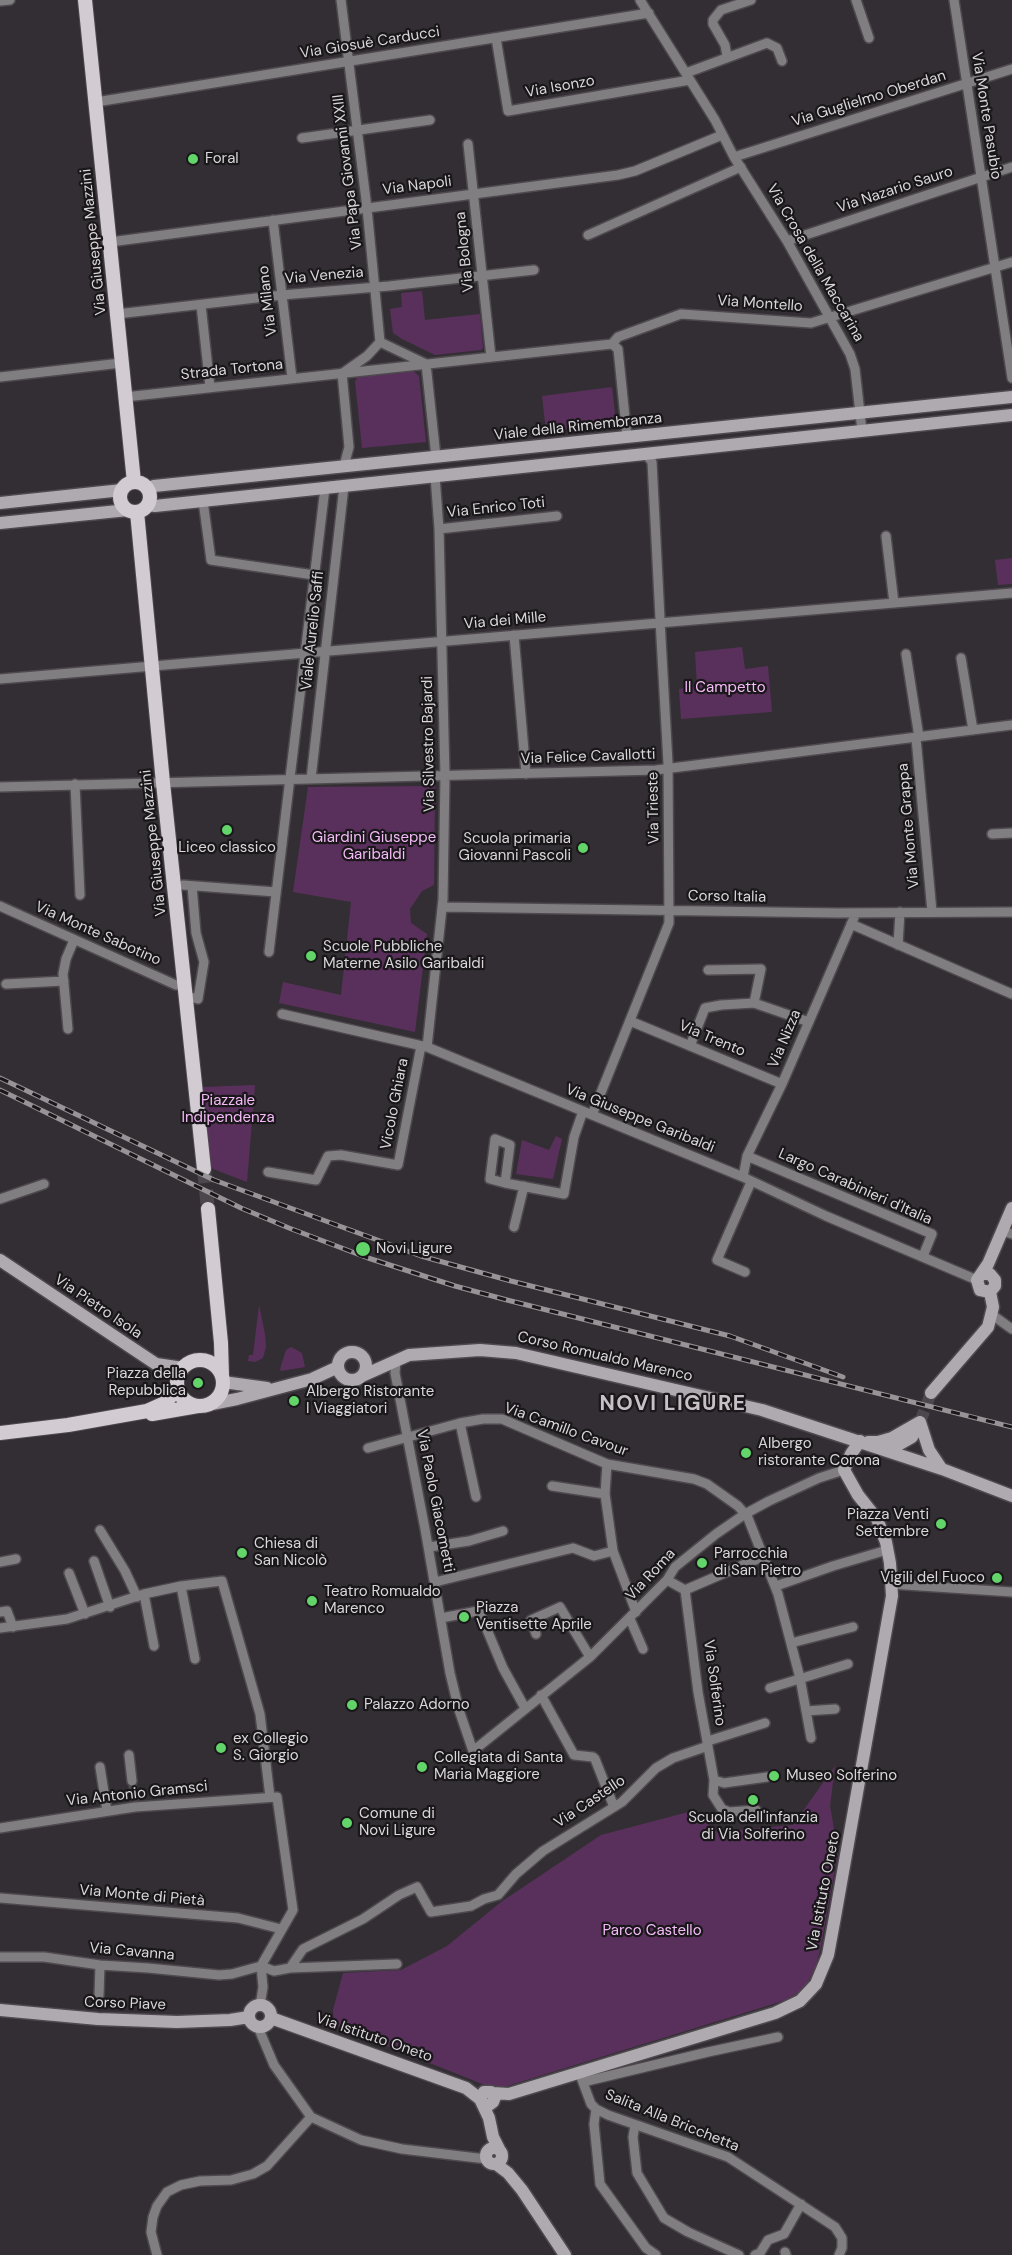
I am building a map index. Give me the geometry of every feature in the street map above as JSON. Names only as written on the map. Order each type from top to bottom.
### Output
[{"type":"main road","name":"Via Giuseppe Mazzini","points":[[85,0],[134,482]]},
{"type":"main road","points":[[142,483],[148,488],[151,496],[138,509],[121,504],[122,490],[127,484],[142,483]]},
{"type":"main road","name":"Via Giuseppe Mazzini","points":[[138,509],[163,783],[190,993],[204,1170]]},
{"type":"main road","points":[[0,1433],[138,1417],[203,1405],[220,1394],[223,1379],[208,1209]]},
{"type":"main road","points":[[205,1360],[214,1350],[220,1335]]},
{"type":"main road","points":[[117,1418],[158,1407],[172,1396],[178,1388],[178,1377],[183,1368],[193,1361],[205,1360],[214,1364],[223,1379]]},
{"type":"main road","points":[[178,1388],[189,1402],[203,1405]]},
{"type":"street","points":[[0,1],[10,0]]},
{"type":"street","name":"Via Papa Giovanni XXIII","points":[[341,0],[376,286],[380,342]]},
{"type":"street","name":"Via Crosa della Maccarina","points":[[640,0],[688,76],[734,157],[787,240],[831,317],[853,361],[862,431]]},
{"type":"street","points":[[727,56],[725,45],[713,20],[721,10],[751,0]]},
{"type":"street","points":[[856,0],[869,38]]},
{"type":"street","name":"Via Monte Pasubio","points":[[954,0],[994,267],[1009,344],[1012,378]]},
{"type":"street","name":"Via Giosuè Carducci","points":[[96,102],[649,13]]},
{"type":"street","name":"Via Isonzo","points":[[496,38],[508,111],[688,76]]},
{"type":"street","points":[[688,76],[727,56],[767,43],[777,48],[782,61]]},
{"type":"street","name":"Via Guglielmo Oberdan","points":[[734,157],[1012,69]]},
{"type":"street","points":[[302,138],[430,120]]},
{"type":"street","name":"Via Napoli","points":[[110,242],[618,175],[635,171],[722,135]]},
{"type":"street","name":"Via Bologna","points":[[468,144],[490,357]]},
{"type":"street","points":[[588,235],[741,167]]},
{"type":"street","name":"Via Nazario Sauro","points":[[787,240],[1012,167]]},
{"type":"street","name":"Via Milano","points":[[273,220],[292,378]]},
{"type":"street","name":"Via Montello","points":[[426,364],[612,344],[618,337],[681,314],[811,323],[1012,262]]},
{"type":"street","name":"Via Venezia","points":[[117,314],[534,270]]},
{"type":"street","points":[[201,305],[210,387]]},
{"type":"street","points":[[345,486],[348,475],[344,466],[349,447],[342,373],[367,356],[380,342],[426,364],[436,457]]},
{"type":"street","points":[[612,344],[618,349],[627,437],[625,449],[631,454]]},
{"type":"street","points":[[0,377],[122,363]]},
{"type":"street","name":"Strada Tortona","points":[[125,397],[426,364]]},
{"type":"street","name":"Viale della Rimembranza","points":[[148,488],[1012,397]]},
{"type":"street","points":[[0,523],[1012,415]]},
{"type":"street","points":[[647,453],[654,443],[650,435]]},
{"type":"street","name":"Via Trieste","points":[[524,1186],[564,1194],[574,1137],[630,1021],[667,932],[670,911],[668,769],[652,462],[647,453]]},
{"type":"street","points":[[321,468],[320,478],[324,488]]},
{"type":"street","name":"Via Silvestro Bajardi","points":[[424,1046],[442,907],[445,776],[439,529],[435,476]]},
{"type":"street","name":"Viale Aurelio Saffi","points":[[311,779],[345,486]]},
{"type":"street","name":"Viale Aurelio Saffi","points":[[269,952],[324,488]]},
{"type":"street","points":[[0,503],[122,490]]},
{"type":"street","points":[[203,501],[211,560],[314,575]]},
{"type":"street","name":"Via Enrico Toti","points":[[439,529],[557,516]]},
{"type":"street","points":[[886,536],[894,603]]},
{"type":"street","name":"Via dei Mille","points":[[0,679],[1012,593]]},
{"type":"street","points":[[514,635],[526,774]]},
{"type":"street","name":"Via Monte Grappa","points":[[906,654],[917,737],[932,912]]},
{"type":"street","points":[[961,658],[973,730]]},
{"type":"street","name":"Via Felice Cavallotti","points":[[0,787],[668,769],[1012,725]]},
{"type":"street","points":[[75,784],[80,895]]},
{"type":"street","points":[[992,834],[1012,833]]},
{"type":"street","points":[[190,993],[204,962],[196,933],[188,885],[276,892]]},
{"type":"street","name":"Via Monte Sabotino","points":[[0,906],[190,993]]},
{"type":"street","name":"Corso Italia","points":[[442,907],[856,913],[1012,912]]},
{"type":"street","points":[[898,945],[900,912]]},
{"type":"street","name":"Via Nizza","points":[[745,1272],[717,1260],[747,1180],[747,1156],[782,1084],[856,913]]},
{"type":"street","points":[[851,924],[1012,994]]},
{"type":"street","points":[[68,1029],[64,981],[66,959],[74,940]]},
{"type":"street","points":[[708,970],[761,969],[754,1003]]},
{"type":"street","points":[[6,984],[64,981]]},
{"type":"street","points":[[690,1046],[705,1008],[754,1003],[809,1022]]},
{"type":"street","name":"Via Giuseppe Garibaldi","points":[[282,1014],[424,1046],[923,1256],[984,1277]]},
{"type":"street","name":"Via Trento","points":[[630,1021],[782,1084]]},
{"type":"street","name":"Vicolo Ghiara","points":[[268,1172],[316,1180],[328,1156],[341,1155],[398,1165],[424,1046]]},
{"type":"street","name":"Largo Carabinieri d'Italia","points":[[747,1156],[932,1234],[923,1256]]},
{"type":"street","points":[[505,1183],[524,1186],[514,1227]]},
{"type":"street","points":[[0,1199],[44,1184]]},
{"type":"street","points":[[931,1393],[947,1372],[981,1336],[994,1316],[990,1292],[995,1283],[984,1277],[996,1246],[1007,1233],[1012,1208]]},
{"type":"street","name":"Via Pietro Isola","points":[[0,1260],[156,1364],[183,1368]]},
{"type":"street","points":[[994,1316],[1012,1329]]},
{"type":"street","name":"Corso Romualdo Marenco","points":[[362,1376],[409,1355],[480,1350],[516,1353],[746,1406],[804,1422],[1010,1495]]},
{"type":"street","points":[[203,1405],[234,1400],[342,1372],[354,1380],[362,1376],[366,1368],[364,1358],[357,1353],[348,1353],[341,1357],[342,1372]]},
{"type":"street","name":"Corso Romualdo Marenco","points":[[364,1358],[396,1362]]},
{"type":"street","name":"Via Paolo Giacometti","points":[[396,1362],[395,1372],[459,1710],[473,1751]]},
{"type":"street","points":[[223,1379],[271,1389]]},
{"type":"street","name":"Via Camillo Cavour","points":[[368,1448],[460,1423],[483,1419],[502,1419],[607,1464],[694,1479],[718,1491],[745,1514]]},
{"type":"street","points":[[920,1422],[878,1443],[861,1441],[851,1454],[844,1470],[858,1495],[877,1519],[890,1563],[890,1584],[1012,1592]]},
{"type":"street","points":[[885,1450],[912,1437],[920,1422]]},
{"type":"street","points":[[920,1422],[929,1450],[942,1469]]},
{"type":"street","points":[[460,1423],[476,1497]]},
{"type":"street","points":[[607,1464],[605,1494],[613,1551],[643,1649]]},
{"type":"street","name":"Via Roma","points":[[473,1751],[590,1657],[668,1580],[675,1566],[745,1514],[819,1478],[844,1470]]},
{"type":"street","points":[[552,1486],[605,1494]]},
{"type":"street","points":[[745,1514],[776,1586],[800,1678],[811,1738]]},
{"type":"street","points":[[100,1530],[140,1596],[154,1646]]},
{"type":"street","points":[[429,1547],[469,1541],[503,1531]]},
{"type":"street","points":[[435,1582],[573,1548],[594,1556],[613,1551]]},
{"type":"street","points":[[776,1586],[887,1550]]},
{"type":"street","points":[[668,1580],[685,1590],[764,1556]]},
{"type":"street","points":[[0,1562],[16,1559]]},
{"type":"street","points":[[94,1561],[110,1607]]},
{"type":"street","points":[[69,1573],[85,1614]]},
{"type":"street","points":[[0,1628],[67,1619],[140,1596],[181,1586],[222,1581],[260,1714],[293,1910],[261,1966],[263,1987],[260,2006]]},
{"type":"street","name":"Via Istituto Oneto","points":[[271,2018],[466,2088],[488,2099],[571,2076],[581,2077],[776,2013],[800,2001],[816,1984],[828,1955],[892,1596],[890,1584]]},
{"type":"street","points":[[181,1586],[195,1659]]},
{"type":"street","name":"Via Solferino","points":[[685,1590],[714,1780],[713,1795],[722,1809],[729,1812],[756,1809]]},
{"type":"street","points":[[536,1634],[531,1620],[560,1607],[590,1657]]},
{"type":"street","points":[[0,1612],[7,1611],[13,1627]]},
{"type":"street","points":[[441,1618],[478,1611],[505,1671],[525,1708]]},
{"type":"street","points":[[791,1643],[853,1627]]},
{"type":"street","points":[[770,1688],[848,1664]]},
{"type":"street","points":[[541,1695],[570,1751],[578,1757],[595,1759],[614,1807]]},
{"type":"street","points":[[793,1708],[835,1709]]},
{"type":"street","name":"Via Castello","points":[[290,1968],[303,1949],[363,1919],[399,1895],[417,1887],[431,1912],[471,1906],[498,1895],[516,1874],[543,1851],[614,1807],[635,1791],[656,1768],[673,1758],[765,1724]]},
{"type":"street","points":[[129,1755],[132,1781]]},
{"type":"street","points":[[100,1767],[107,1811]]},
{"type":"street","points":[[714,1780],[724,1783],[767,1777]]},
{"type":"street","name":"Via Antonio Gramsci","points":[[0,1828],[107,1811],[135,1804],[273,1797]]},
{"type":"street","name":"Via Monte di Pietà","points":[[0,1898],[238,1918],[281,1929]]},
{"type":"street","name":"Via Cavanna","points":[[0,1957],[44,1957],[100,1965],[219,1975],[261,1966],[274,1971],[290,1968]]},
{"type":"street","points":[[290,1968],[397,1964]]},
{"type":"street","points":[[99,1995],[100,1965]]},
{"type":"street","points":[[260,2006],[270,2011],[271,2018],[266,2025],[258,2027],[252,2024],[249,2017],[252,2009],[260,2006]]},
{"type":"street","name":"Corso Piave","points":[[0,2010],[98,2019],[177,2022],[249,2017]]},
{"type":"street","points":[[258,2027],[274,2065],[311,2117],[361,2140],[402,2149],[495,2153]]},
{"type":"street","points":[[581,2077],[778,2037]]},
{"type":"street","name":"Salita Alla Bricchetta","points":[[581,2077],[591,2104],[596,2109],[728,2157],[801,2204],[840,2232],[842,2248],[839,2255]]},
{"type":"street","points":[[488,2099],[495,2153],[565,2255]]},
{"type":"street","points":[[596,2109],[594,2124],[600,2184],[646,2248],[656,2255]]},
{"type":"street","points":[[157,2255],[151,2232],[153,2217],[157,2206],[167,2192],[181,2185],[200,2181],[231,2180],[253,2174],[267,2166],[311,2117]]},
{"type":"street","points":[[635,2125],[633,2137],[637,2173],[664,2218],[688,2232],[739,2255]]},
{"type":"street","points":[[755,2255],[768,2240],[784,2234],[801,2204]]},
{"type":"green space","points":[[422,291],[425,320],[480,314],[483,348],[435,355],[393,333],[390,309],[402,307],[401,293]]},
{"type":"green space","points":[[413,371],[419,376],[426,442],[362,448],[355,381],[359,376]]},
{"type":"green space","points":[[612,387],[616,423],[546,431],[542,396]]},
{"type":"green space","points":[[1012,558],[1012,584],[998,585],[995,560]]},
{"type":"green space","name":"Il Campetto","points":[[742,647],[745,669],[768,666],[772,712],[681,719],[679,689],[697,686],[695,652]]},
{"type":"green space","name":"Giardini Giuseppe Garibaldi","points":[[435,786],[434,885],[422,891],[410,909],[411,923],[427,934],[415,1032],[279,1003],[283,982],[341,995],[351,902],[293,892],[308,787]]},
{"type":"green space","name":"Piazzale Indipendenza","points":[[255,1085],[247,1182],[208,1167],[203,1087]]},
{"type":"green space","points":[[556,1136],[562,1139],[553,1179],[516,1174],[522,1140],[549,1150]]},
{"type":"green space","points":[[259,1305],[266,1347],[263,1358],[255,1362],[248,1361],[249,1355],[253,1355]]},
{"type":"green space","points":[[291,1347],[302,1353],[305,1367],[281,1371],[286,1350]]},
{"type":"green space","name":"Parco Castello","points":[[835,1766],[830,1806],[838,1852],[816,1966],[807,1984],[795,1995],[783,2001],[507,2086],[490,2087],[334,2025],[333,2010],[343,1973],[401,1970],[447,1946],[501,1902],[601,1835],[692,1811],[717,1832],[793,1825]]},
{"type":"tunnel","points":[[204,1169],[208,1209]]},
{"type":"tunnel","points":[[920,1422],[931,1393]]},
{"type":"tunnel","points":[[132,1781],[135,1801]]},
{"type":"railway","points":[[0,1078],[214,1180],[421,1256],[730,1336],[843,1377]]},
{"type":"railway","points":[[0,1090],[241,1208],[368,1258],[507,1300],[1012,1427]]},
{"type":"place","name":"Foral","points":[[193,159]]},
{"type":"place","name":"Liceo classico","points":[[227,830]]},
{"type":"place","name":"Scuola primaria Giovanni Pascoli","points":[[583,848]]},
{"type":"place","name":"Scuole Pubbliche Materne Asilo Garibaldi","points":[[311,956]]},
{"type":"place","name":"Novi Ligure","points":[[363,1249]]},
{"type":"place","name":"Piazza della Repubblica","points":[[198,1383]]},
{"type":"place","name":"Albergo Ristorante I Viaggiatori","points":[[294,1401]]},
{"type":"place","name":"Albergo ristorante Corona","points":[[746,1453]]},
{"type":"place","name":"Piazza Venti Settembre","points":[[941,1524]]},
{"type":"place","name":"Chiesa di San Nicolò","points":[[242,1553]]},
{"type":"place","name":"Parrocchia di San Pietro","points":[[702,1563]]},
{"type":"place","name":"Vigili del Fuoco","points":[[997,1578]]},
{"type":"place","name":"Teatro Romualdo Marenco","points":[[312,1601]]},
{"type":"place","name":"Piazza Ventisette Aprile","points":[[464,1617]]},
{"type":"place","name":"Palazzo Adorno","points":[[352,1705]]},
{"type":"place","name":"ex Collegio S. Giorgio","points":[[221,1748]]},
{"type":"place","name":"Collegiata di Santa Maria Maggiore","points":[[422,1767]]},
{"type":"place","name":"Museo Solferino","points":[[774,1776]]},
{"type":"place","name":"Scuola dell'infanzia di Via Solferino","points":[[753,1800]]},
{"type":"place","name":"Comune di Novi Ligure","points":[[347,1823]]},
{"type":"district","name":"NOVI LIGURE","points":[[673,1404]]}]
